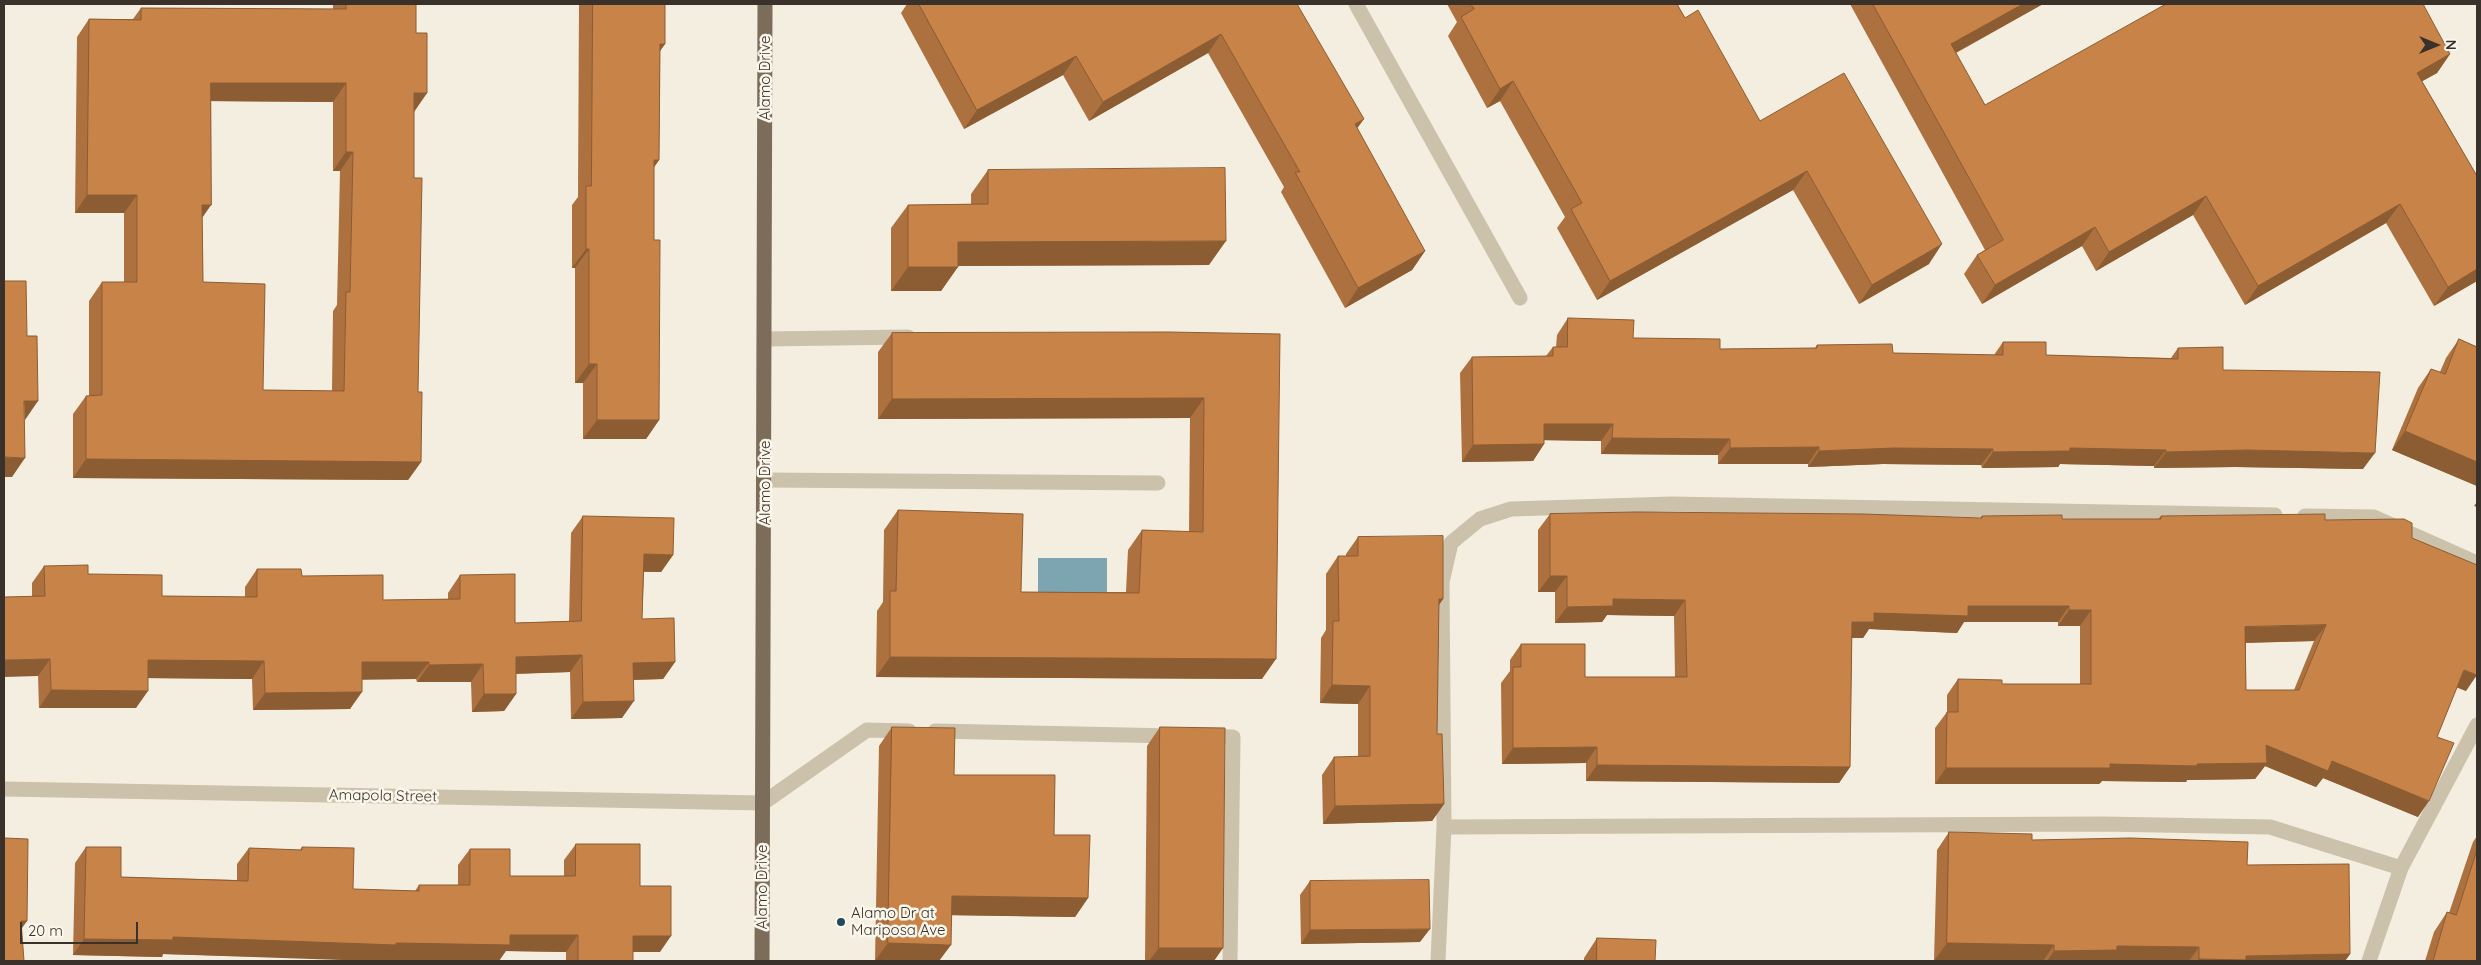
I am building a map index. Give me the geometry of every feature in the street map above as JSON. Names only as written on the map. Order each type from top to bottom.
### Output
[{"type":"main road","name":"Alamo Drive","points":[[762,961],[765,4]]},
{"type":"street","points":[[1356,4],[1520,298]]},
{"type":"street","points":[[765,339],[921,337]]},
{"type":"street","points":[[765,480],[1158,483]]},
{"type":"street","points":[[1438,961],[1444,827],[1442,582],[1451,543],[1480,519],[1511,509],[1671,504],[2374,517],[2477,563]]},
{"type":"street","points":[[2369,961],[2401,868],[2477,725]]},
{"type":"street","points":[[763,803],[867,730],[1233,737],[1230,961]]},
{"type":"street","name":"Amapola Street","points":[[4,789],[763,803]]},
{"type":"street","points":[[1444,827],[2102,824],[2270,827],[2401,868]]},
{"type":"water","points":[[1038,558],[1107,558],[1107,593],[1038,593]]},
{"type":"building","points":[[346,4],[416,4],[416,33],[427,33],[427,93],[414,93],[414,178],[422,178],[418,392],[422,392],[421,462],[86,459],[86,396],[102,395],[102,282],[137,282],[137,195],[87,195],[89,19],[141,20],[141,8],[346,9]],"holes":[[[211,83],[346,83],[346,152],[353,152],[350,292],[346,292],[344,391],[263,390],[265,284],[203,282],[202,205],[211,205]]]},
{"type":"building","points":[[593,4],[665,4],[665,44],[660,44],[659,160],[654,160],[654,240],[660,240],[659,420],[597,420],[597,364],[589,364],[589,249],[586,249],[586,186],[591,186]]},
{"type":"building","points":[[919,4],[1297,4],[1364,119],[1355,124],[1425,251],[1358,288],[1295,172],[1300,172],[1221,34],[1103,102],[1076,56],[977,110]]},
{"type":"building","points":[[1471,4],[1677,4],[1685,18],[1698,10],[1760,121],[1844,73],[1942,244],[1872,285],[1807,171],[1610,281],[1571,209],[1582,203],[1513,81],[1500,89],[1461,17],[1474,9]]},
{"type":"building","points":[[1873,4],[2023,4],[1951,44],[1985,105],[2166,4],[2423,4],[2450,54],[2417,73],[2477,176],[2477,269],[2448,287],[2400,204],[2258,286],[2206,196],[2109,252],[2095,227],[1995,285],[1977,255],[2003,240]]},
{"type":"building","points":[[1225,168],[1226,241],[958,242],[958,267],[908,267],[908,205],[988,204],[988,170]]},
{"type":"building","points":[[4,281],[26,281],[27,336],[37,336],[38,401],[24,401],[25,458],[4,457]]},
{"type":"building","points":[[1568,318],[1634,320],[1633,338],[1720,339],[1720,349],[1817,348],[1817,345],[1892,344],[1893,353],[2003,355],[2003,342],[2046,342],[2046,355],[2178,359],[2178,348],[2223,347],[2223,370],[2380,372],[2375,453],[2246,450],[2166,452],[2166,450],[2070,448],[2070,451],[1993,452],[1993,449],[1894,448],[1819,451],[1819,447],[1730,448],[1730,439],[1612,438],[1613,424],[1544,424],[1544,444],[1473,445],[1472,357],[1553,356],[1553,347],[1567,347]]},
{"type":"building","points":[[1168,332],[1280,334],[1276,659],[890,657],[890,591],[896,591],[898,510],[1023,514],[1021,592],[1139,593],[1142,530],[1203,532],[1204,398],[892,399],[892,333]]},
{"type":"building","points":[[2459,339],[2477,347],[2477,462],[2405,431],[2431,369],[2445,374]]},
{"type":"building","points":[[1637,512],[1862,514],[1982,518],[1982,516],[2062,515],[2062,519],[2161,519],[2161,516],[2325,514],[2325,520],[2404,519],[2412,523],[2412,538],[2477,565],[2477,675],[2464,670],[2437,737],[2454,743],[2429,801],[2332,761],[2328,771],[2266,745],[2267,763],[2197,764],[2197,766],[2110,764],[2110,768],[1946,768],[1947,712],[1958,712],[1958,679],[2002,680],[2002,684],[2091,684],[2091,610],[2069,610],[2069,606],[1968,606],[1968,616],[1874,613],[1874,622],[1852,622],[1850,767],[1597,765],[1597,747],[1513,748],[1513,667],[1521,667],[1521,644],[1585,644],[1585,677],[1687,677],[1685,600],[1613,599],[1613,606],[1567,607],[1567,576],[1550,576],[1550,514]],"holes":[[[2326,625],[2299,690],[2246,690],[2245,627]]]},
{"type":"building","points":[[583,516],[674,518],[673,555],[644,554],[642,619],[674,618],[675,662],[633,663],[634,701],[583,702],[582,655],[516,657],[516,694],[484,694],[483,664],[429,665],[429,662],[362,662],[362,692],[265,693],[264,661],[148,660],[148,691],[51,690],[50,659],[4,660],[4,597],[45,596],[44,566],[88,565],[88,574],[162,575],[162,596],[257,597],[257,569],[301,569],[302,576],[383,575],[383,600],[460,599],[460,575],[515,574],[515,623],[581,621]]},
{"type":"building","points":[[1443,536],[1443,599],[1439,599],[1437,734],[1442,734],[1444,804],[1335,806],[1334,757],[1370,756],[1370,686],[1332,685],[1333,621],[1339,621],[1338,556],[1358,556],[1358,537]]},
{"type":"building","points":[[892,727],[955,728],[954,775],[1055,775],[1054,835],[1090,835],[1088,898],[952,896],[951,945],[888,943]]},
{"type":"building","points":[[1160,727],[1225,728],[1223,948],[1159,948]]},
{"type":"building","points":[[1949,832],[2032,834],[2032,840],[2130,838],[2248,842],[2247,865],[2349,864],[2350,954],[2246,956],[2246,960],[2199,959],[2199,947],[2117,946],[2117,950],[2054,951],[2054,945],[1947,943]]},
{"type":"building","points":[[4,838],[28,839],[27,921],[21,921],[24,961],[4,961]]},
{"type":"building","points":[[576,844],[640,844],[640,886],[671,886],[671,936],[633,936],[633,961],[578,961],[578,935],[510,935],[510,945],[396,943],[396,945],[173,937],[173,940],[84,939],[86,847],[121,847],[121,877],[248,881],[249,848],[302,850],[302,847],[354,848],[353,889],[419,891],[419,885],[470,885],[470,849],[510,849],[510,876],[575,876]]},
{"type":"building","points":[[2477,850],[2477,961],[2433,961],[2447,912],[2456,915]]},
{"type":"building","points":[[1429,880],[1430,929],[1310,930],[1310,881]]},
{"type":"building","points":[[1597,938],[1656,940],[1655,961],[1597,961]]},
{"type":"place","name":"Alamo Dr at Mariposa Ave","points":[[841,922]]}]
